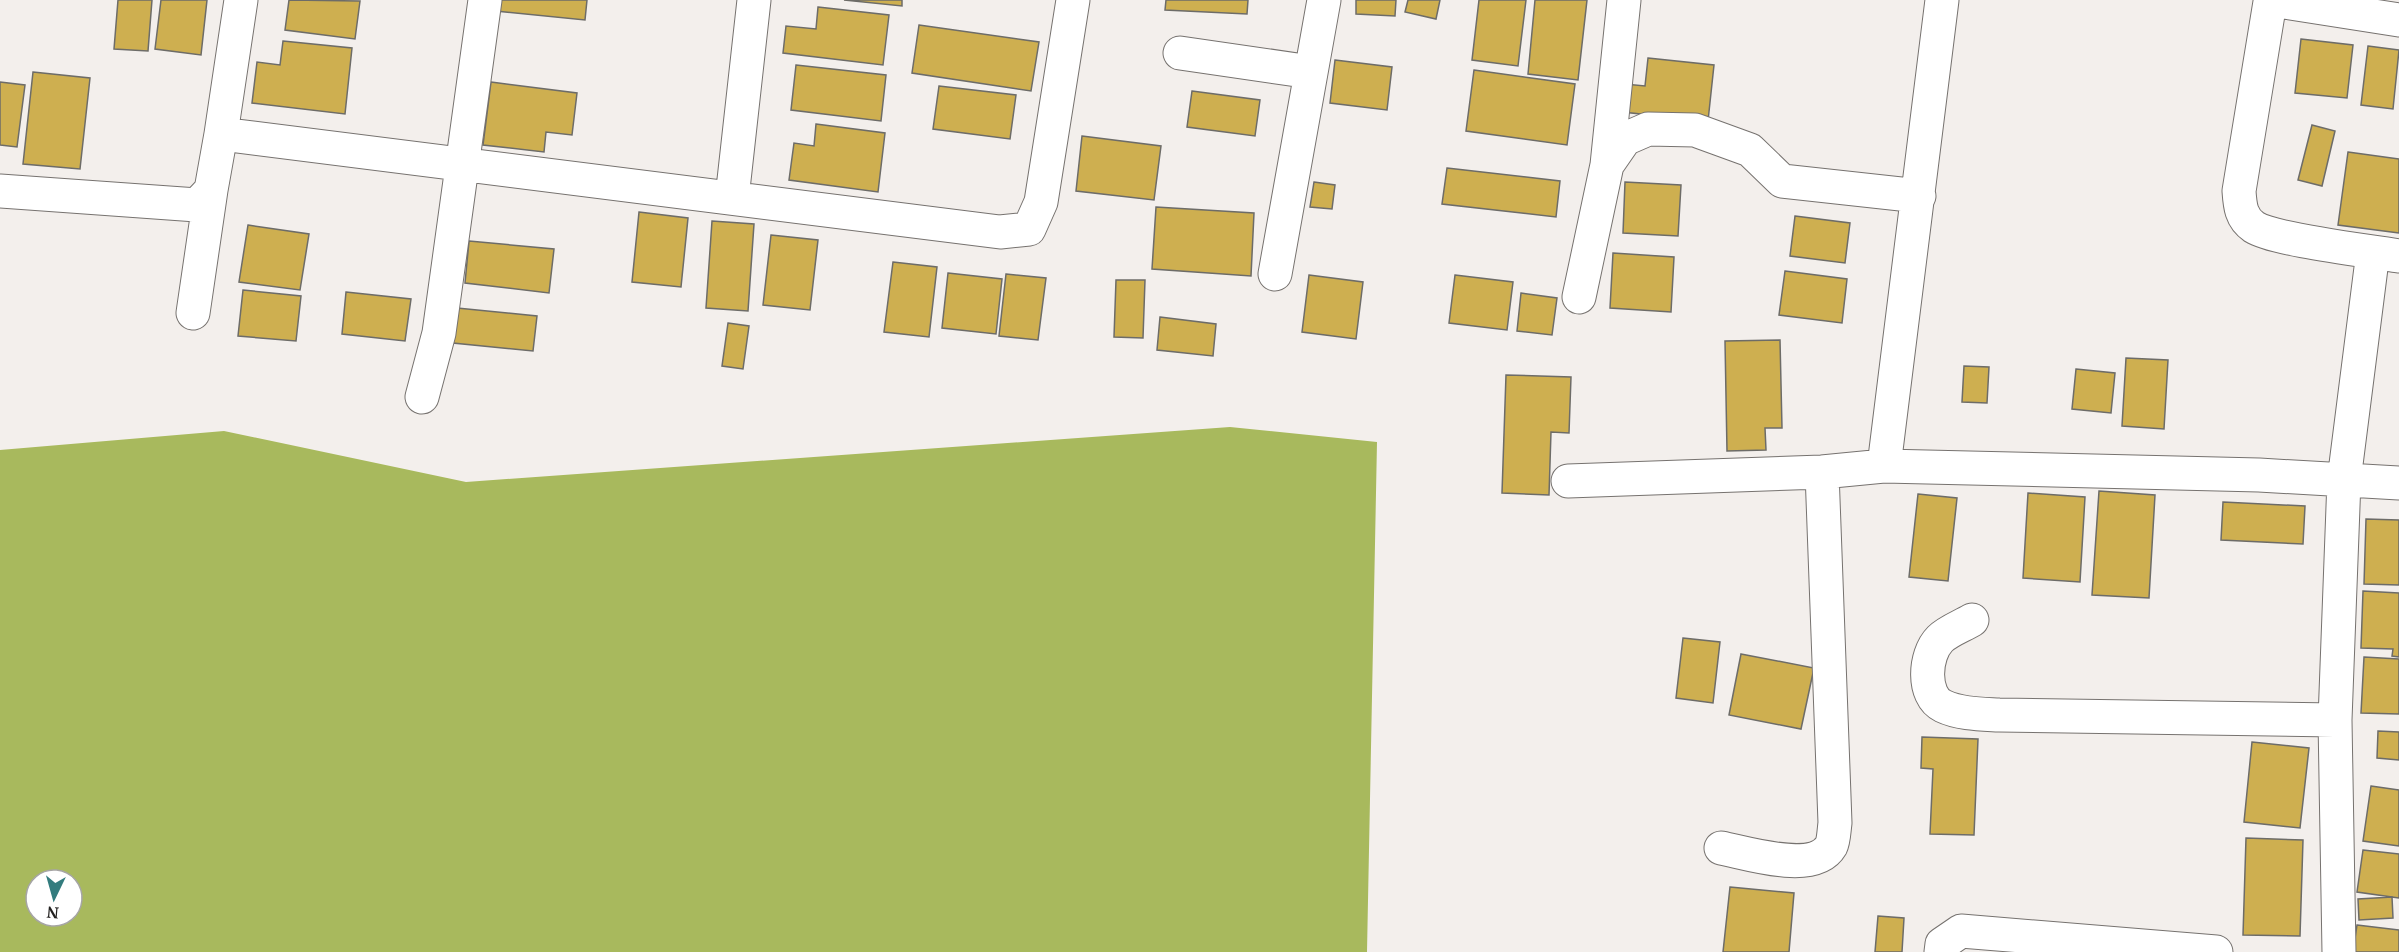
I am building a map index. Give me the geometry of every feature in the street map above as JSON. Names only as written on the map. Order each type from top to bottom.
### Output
[{"type":"street","points":[[193,313],[241,0]]},
{"type":"street","points":[[422,397],[439,333],[485,0]]},
{"type":"street","points":[[732,198],[754,0]]},
{"type":"street","points":[[221,134],[1000,232],[1029,229],[1041,202],[1073,0]]},
{"type":"street","points":[[1275,274],[1324,0]]},
{"type":"street","points":[[1580,297],[1607,165],[1624,0]]},
{"type":"street","points":[[1884,466],[1942,0]]},
{"type":"street","points":[[2339,952],[2335,720],[2344,480],[2386,254],[2277,235],[2255,228],[2241,213],[2239,191],[2270,1],[2399,20]]},
{"type":"street","points":[[1180,52],[1311,72]]},
{"type":"street","points":[[1607,165],[1625,139],[1648,129],[1695,130],[1750,150],[1782,181],[1918,196]]},
{"type":"street","points":[[0,191],[197,205],[211,190]]},
{"type":"street","points":[[1568,481],[1822,472],[1884,466],[2399,483]]},
{"type":"street","points":[[1721,848],[1797,862],[1818,858],[1831,845],[1835,823],[1822,472]]},
{"type":"street","points":[[1972,620],[1939,640],[1929,664],[1928,688],[1941,705],[1966,713],[2335,720]]},
{"type":"street","points":[[1941,952],[1942,944],[1961,931],[2216,952]]},
{"type":"shaded area","points":[[1230,427],[1377,442],[1367,952],[0,952],[0,450],[224,431],[466,482]]},
{"type":"building","points":[[118,0],[152,0],[148,51],[114,49]]},
{"type":"building","points":[[161,0],[207,0],[201,55],[155,49]]},
{"type":"building","points":[[289,0],[360,1],[355,39],[285,30]]},
{"type":"building","points":[[497,0],[587,0],[585,20],[496,11]]},
{"type":"building","points":[[844,0],[902,0],[902,6]]},
{"type":"building","points":[[1166,0],[1248,0],[1247,14],[1165,10]]},
{"type":"building","points":[[1356,0],[1396,0],[1395,16],[1356,14]]},
{"type":"building","points":[[1408,0],[1440,0],[1436,19],[1405,12]]},
{"type":"building","points":[[1479,0],[1526,0],[1518,66],[1472,60]]},
{"type":"building","points":[[1535,0],[1587,0],[1578,80],[1528,74]]},
{"type":"building","points":[[818,7],[889,15],[883,65],[783,53],[786,26],[816,29]]},
{"type":"building","points":[[919,25],[1039,42],[1031,91],[912,73]]},
{"type":"building","points":[[2301,39],[2353,45],[2347,98],[2295,93]]},
{"type":"building","points":[[283,41],[352,48],[345,114],[252,103],[257,62],[280,65]]},
{"type":"building","points":[[2368,46],[2399,50],[2393,109],[2361,105]]},
{"type":"building","points":[[1648,58],[1714,65],[1708,121],[1622,112],[1625,84],[1645,86]]},
{"type":"building","points":[[1335,60],[1392,67],[1387,110],[1330,103]]},
{"type":"building","points":[[796,65],[886,75],[881,121],[791,110]]},
{"type":"building","points":[[1474,70],[1575,84],[1567,145],[1466,131]]},
{"type":"building","points":[[33,72],[90,78],[80,169],[23,164]]},
{"type":"building","points":[[0,82],[25,85],[17,147],[0,145]]},
{"type":"building","points":[[491,82],[577,93],[572,135],[546,132],[544,152],[483,145]]},
{"type":"building","points":[[939,86],[1016,95],[1010,139],[933,129]]},
{"type":"building","points":[[1192,91],[1260,100],[1255,136],[1187,127]]},
{"type":"building","points":[[816,124],[885,133],[878,192],[789,180],[794,143],[814,146]]},
{"type":"building","points":[[2312,125],[2335,131],[2322,186],[2298,180]]},
{"type":"building","points":[[1082,136],[1161,146],[1154,200],[1076,191]]},
{"type":"building","points":[[2348,152],[2399,159],[2399,233],[2338,225]]},
{"type":"building","points":[[1447,168],[1560,181],[1556,217],[1442,204]]},
{"type":"building","points":[[1314,182],[1335,185],[1332,209],[1310,207]]},
{"type":"building","points":[[1625,182],[1681,185],[1678,236],[1623,233]]},
{"type":"building","points":[[1156,207],[1254,213],[1251,276],[1152,269]]},
{"type":"building","points":[[639,212],[688,218],[681,287],[632,282]]},
{"type":"building","points":[[1795,216],[1850,223],[1845,263],[1790,256]]},
{"type":"building","points":[[712,221],[754,224],[748,311],[706,308]]},
{"type":"building","points":[[248,225],[309,234],[300,290],[239,282]]},
{"type":"building","points":[[771,235],[818,240],[810,310],[763,305]]},
{"type":"building","points":[[469,241],[554,249],[549,293],[465,283]]},
{"type":"building","points":[[1613,253],[1674,257],[1671,312],[1610,308]]},
{"type":"building","points":[[893,262],[937,267],[929,337],[884,332]]},
{"type":"building","points":[[1785,271],[1847,279],[1842,323],[1779,315]]},
{"type":"building","points":[[948,273],[1002,279],[996,334],[942,328]]},
{"type":"building","points":[[1006,274],[1046,278],[1038,340],[999,336]]},
{"type":"building","points":[[1309,275],[1363,282],[1356,339],[1302,332]]},
{"type":"building","points":[[1455,275],[1513,282],[1507,330],[1449,323]]},
{"type":"building","points":[[1116,280],[1145,280],[1143,338],[1114,337]]},
{"type":"building","points":[[243,290],[301,296],[296,341],[238,336]]},
{"type":"building","points":[[346,292],[411,299],[405,341],[342,334]]},
{"type":"building","points":[[1521,293],[1557,298],[1552,335],[1517,331]]},
{"type":"building","points":[[447,307],[537,316],[533,351],[443,342]]},
{"type":"building","points":[[1160,317],[1216,324],[1213,356],[1157,350]]},
{"type":"building","points":[[728,323],[749,326],[743,369],[722,366]]},
{"type":"building","points":[[1780,340],[1782,428],[1765,428],[1766,450],[1727,451],[1725,341]]},
{"type":"building","points":[[2126,358],[2168,360],[2164,429],[2122,426]]},
{"type":"building","points":[[1964,366],[1989,367],[1987,403],[1962,402]]},
{"type":"building","points":[[2076,369],[2115,373],[2111,413],[2072,409]]},
{"type":"building","points":[[1506,375],[1571,377],[1569,433],[1551,432],[1549,495],[1502,493]]},
{"type":"building","points":[[2099,491],[2155,495],[2149,598],[2092,595]]},
{"type":"building","points":[[2028,493],[2085,497],[2080,582],[2023,578]]},
{"type":"building","points":[[1918,494],[1957,498],[1948,581],[1909,577]]},
{"type":"building","points":[[2223,502],[2305,506],[2303,544],[2221,540]]},
{"type":"building","points":[[2366,519],[2399,520],[2399,585],[2364,584]]},
{"type":"building","points":[[2363,591],[2399,593],[2399,657],[2392,656],[2393,649],[2361,648]]},
{"type":"building","points":[[1683,638],[1720,642],[1713,703],[1676,698]]},
{"type":"building","points":[[1741,654],[1814,668],[1801,729],[1729,715]]},
{"type":"building","points":[[2364,657],[2399,659],[2399,714],[2361,713]]},
{"type":"building","points":[[2378,731],[2399,732],[2399,760],[2377,758]]},
{"type":"building","points":[[1922,737],[1978,739],[1974,835],[1930,834],[1933,769],[1921,768]]},
{"type":"building","points":[[2252,742],[2309,748],[2300,828],[2244,822]]},
{"type":"building","points":[[2371,786],[2399,790],[2399,846],[2363,841]]},
{"type":"building","points":[[2246,838],[2303,840],[2300,936],[2243,935]]},
{"type":"building","points":[[2363,850],[2399,854],[2399,898],[2357,892]]},
{"type":"building","points":[[1730,887],[1794,893],[1789,952],[1723,952]]},
{"type":"building","points":[[2392,897],[2393,918],[2359,920],[2358,899]]},
{"type":"building","points":[[1878,916],[1904,918],[1902,952],[1875,952]]},
{"type":"building","points":[[2357,925],[2399,930],[2399,952],[2353,952]]}]
